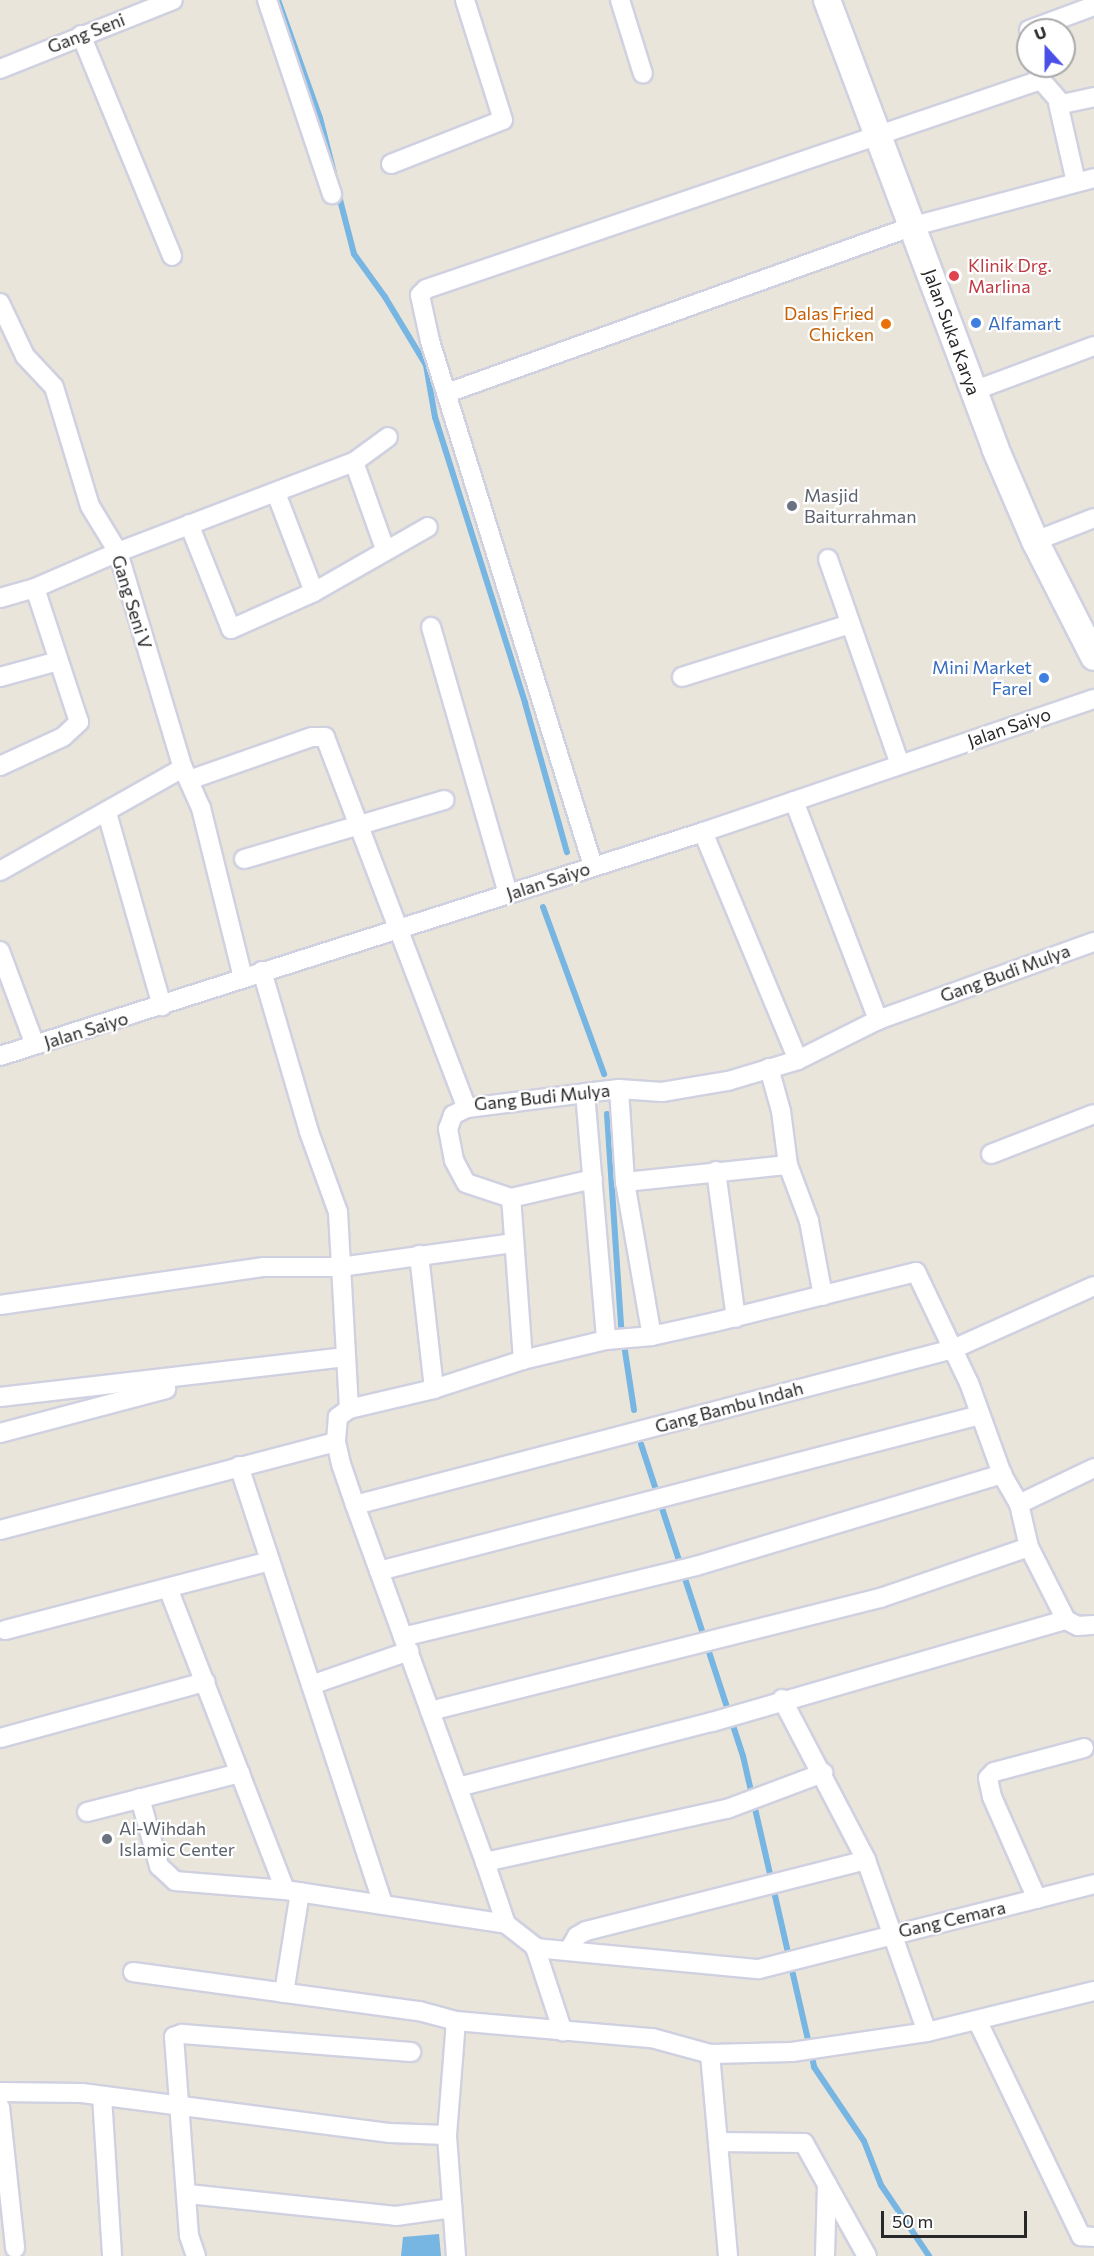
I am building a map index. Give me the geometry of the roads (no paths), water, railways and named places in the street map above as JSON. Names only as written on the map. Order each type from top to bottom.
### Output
[{"type":"main road","name":"Jalan Suka Karya","points":[[826,0],[914,226],[973,391],[1035,541],[1094,657]]},
{"type":"street","name":"Gang Seni","points":[[0,69],[173,0]]},
{"type":"street","points":[[267,0],[332,194]]},
{"type":"street","points":[[391,164],[503,120],[465,0]]},
{"type":"street","points":[[620,0],[643,74]]},
{"type":"street","points":[[1062,18],[1094,6]]},
{"type":"street","points":[[81,35],[172,256]]},
{"type":"street","points":[[592,866],[447,393],[420,301],[423,291],[880,136],[1026,78]]},
{"type":"street","points":[[447,393],[914,226],[1085,180],[1058,103],[1042,78]]},
{"type":"street","points":[[1058,103],[1068,105],[1094,97]]},
{"type":"street","name":"Gang Seni V","points":[[0,303],[25,356],[54,387],[90,506],[118,552],[186,774],[201,808],[243,978]]},
{"type":"street","points":[[973,391],[1094,346]]},
{"type":"street","points":[[0,598],[36,588],[118,552],[354,462],[388,437]]},
{"type":"street","points":[[354,462],[385,549]]},
{"type":"street","points":[[276,493],[314,592]]},
{"type":"street","points":[[1035,541],[1094,518]]},
{"type":"street","points":[[189,524],[231,629],[314,592],[385,549],[428,527]]},
{"type":"street","points":[[828,559],[900,765]]},
{"type":"street","points":[[0,765],[78,726],[79,718],[58,661],[36,588]]},
{"type":"street","points":[[682,677],[850,624]]},
{"type":"street","points":[[431,627],[508,894]]},
{"type":"street","points":[[0,677],[58,661]]},
{"type":"street","name":"Jalan Saiyo","points":[[0,1056],[162,1006],[398,926],[508,894],[703,832],[1094,699]]},
{"type":"street","name":"Gang Budi Mulya","points":[[186,774],[312,737],[326,737],[467,1108],[619,1089],[662,1092],[728,1080],[798,1060],[878,1020],[1094,942]]},
{"type":"street","points":[[0,871],[107,813],[186,774]]},
{"type":"street","points":[[244,859],[361,827],[444,800]]},
{"type":"street","points":[[795,801],[878,1020]]},
{"type":"street","points":[[107,813],[162,1006]]},
{"type":"street","points":[[703,832],[798,1060]]},
{"type":"street","points":[[0,951],[35,1045]]},
{"type":"street","points":[[262,971],[309,1132],[338,1212],[349,1409]]},
{"type":"street","points":[[769,1068],[781,1111],[788,1165],[809,1221],[823,1296]]},
{"type":"street","points":[[619,1089],[625,1182],[644,1336]]},
{"type":"street","points":[[585,1093],[612,1339]]},
{"type":"street","points":[[467,1108],[453,1115],[448,1125],[454,1160],[466,1183],[511,1198],[593,1179]]},
{"type":"street","points":[[991,1154],[1094,1114]]},
{"type":"street","points":[[625,1182],[788,1165]]},
{"type":"street","points":[[716,1171],[736,1318]]},
{"type":"street","points":[[511,1198],[512,1243],[523,1360]]},
{"type":"street","points":[[0,1305],[264,1267],[340,1267],[512,1243]]},
{"type":"street","points":[[419,1255],[434,1389]]},
{"type":"street","points":[[506,1924],[355,1505],[336,1442],[338,1417],[349,1409],[434,1389],[523,1360],[612,1339],[644,1336],[736,1318],[916,1272],[953,1349],[1002,1474],[1019,1504],[1029,1547],[1066,1620],[1078,1626],[1094,1625]]},
{"type":"street","name":"Gang Bambu Indah","points":[[355,1505],[953,1349],[1094,1286]]},
{"type":"street","points":[[0,1397],[223,1374],[346,1357]]},
{"type":"street","points":[[0,1433],[223,1374]]},
{"type":"street","points":[[379,1571],[676,1497],[980,1415]]},
{"type":"street","points":[[0,1530],[336,1442]]},
{"type":"street","points":[[239,1467],[383,1905]]},
{"type":"street","points":[[1019,1504],[1094,1468]]},
{"type":"street","points":[[311,1685],[406,1644],[696,1566],[1002,1474]]},
{"type":"street","points":[[430,1711],[880,1598],[1029,1547]]},
{"type":"street","points":[[5,1630],[270,1562]]},
{"type":"street","points":[[168,1588],[240,1773],[292,1891],[284,1993]]},
{"type":"street","points":[[458,1787],[712,1722],[782,1699],[1066,1620]]},
{"type":"street","points":[[0,1738],[205,1682]]},
{"type":"street","points":[[782,1699],[823,1773],[866,1860],[889,1934],[927,2032]]},
{"type":"street","points":[[1037,1899],[992,1797],[988,1778],[994,1772],[1084,1748]]},
{"type":"street","points":[[87,1812],[240,1773]]},
{"type":"street","points":[[485,1862],[727,1809],[773,1794],[823,1773]]},
{"type":"street","points":[[140,1798],[159,1866],[168,1878],[292,1891],[506,1924],[535,1948],[563,2032]]},
{"type":"street","points":[[569,1950],[577,1936],[586,1931],[752,1891],[866,1860]]},
{"type":"street","name":"Gang Cemara","points":[[535,1948],[759,1969],[810,1958],[889,1934],[1094,1884]]},
{"type":"street","points":[[133,1972],[419,2011],[456,2021],[652,2038],[710,2054],[792,2052],[927,2032],[1094,1991]]},
{"type":"street","points":[[977,2020],[1081,2236],[1094,2237]]},
{"type":"street","points":[[456,2021],[447,2135],[456,2256]]},
{"type":"street","points":[[196,2256],[189,2236],[188,2194],[177,2106],[172,2043],[178,2035],[411,2052]]},
{"type":"street","points":[[710,2054],[728,2256]]},
{"type":"street","points":[[0,2092],[102,2096],[390,2133],[447,2135]]},
{"type":"street","points":[[102,2096],[112,2256]]},
{"type":"street","points":[[0,2107],[15,2248]]},
{"type":"street","points":[[718,2142],[802,2142],[867,2256]]},
{"type":"street","points":[[825,2256],[827,2184]]},
{"type":"street","points":[[188,2194],[396,2216],[452,2208]]},
{"type":"water","points":[[439,2234],[441,2256],[401,2256],[403,2237]]},
{"type":"waterway","points":[[278,0],[320,118],[334,173]]},
{"type":"waterway","points":[[338,192],[354,254],[385,297],[426,365],[435,417],[525,703],[567,852]]},
{"type":"waterway","points":[[543,907],[604,1074]]},
{"type":"waterway","points":[[607,1114],[621,1325],[634,1410]]},
{"type":"waterway","points":[[641,1444],[743,1756],[814,2067],[864,2141],[881,2185],[929,2256]]},
{"type":"place","name":"Klinik Drg. Marlina","points":[[954,276]]},
{"type":"place","name":"Alfamart","points":[[976,323]]},
{"type":"place","name":"Dalas Fried Chicken","points":[[886,324]]},
{"type":"place","name":"Masjid Baiturrahman","points":[[792,506]]},
{"type":"place","name":"Mini Market Farel","points":[[1044,678]]},
{"type":"place","name":"Al-Wihdah Islamic Center","points":[[107,1839]]}]
